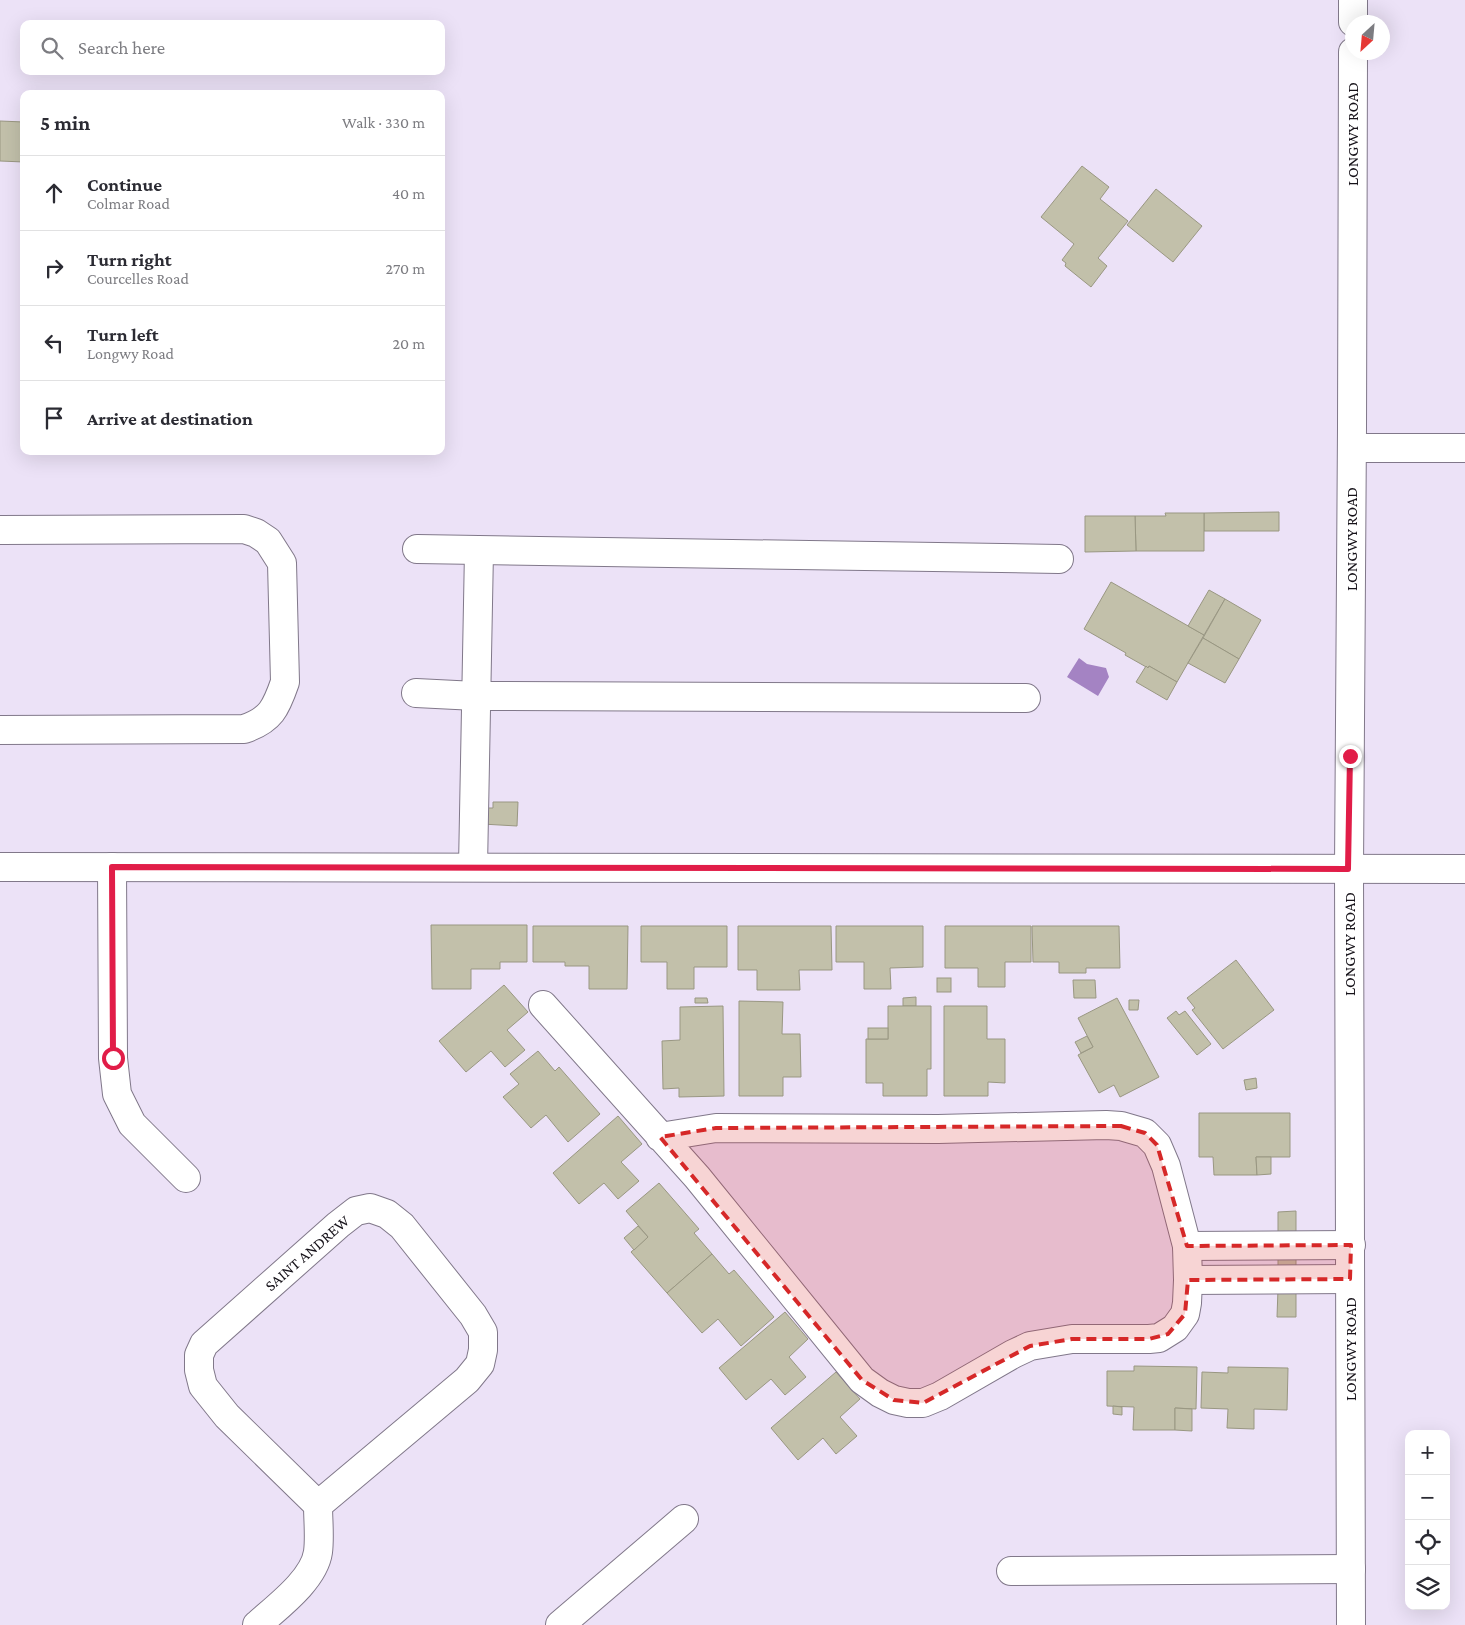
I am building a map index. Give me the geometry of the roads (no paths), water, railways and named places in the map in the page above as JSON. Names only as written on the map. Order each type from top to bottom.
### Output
[{"type":"street","points":[[1352,15],[1353,0]]},
{"type":"street","name":"LONGWY ROAD","points":[[1351,1625],[1351,1245],[1348,869],[1352,448],[1352,60]]},
{"type":"street","points":[[1352,448],[1465,448]]},
{"type":"street","points":[[0,530],[244,529],[256,532],[268,541],[282,563],[285,682],[279,700],[270,713],[259,724],[244,729],[0,730]]},
{"type":"street","points":[[417,550],[1059,558]]},
{"type":"street","points":[[473,867],[479,551]]},
{"type":"street","points":[[416,693],[476,696],[1026,698]]},
{"type":"street","points":[[0,867],[1465,869]]},
{"type":"street","points":[[112,867],[113,1058],[117,1094],[132,1124],[186,1178]]},
{"type":"street","points":[[543,1005],[660,1137],[697,1177],[862,1380],[894,1400],[908,1404],[924,1403],[1030,1346],[1072,1339],[1159,1338],[1168,1334],[1180,1322],[1184,1314],[1187,1303],[1187,1246],[1166,1166],[1157,1145],[1145,1133],[1121,1126],[716,1128],[660,1137]]},
{"type":"street","name":"SAINT ANDREW","points":[[370,1208],[387,1214],[402,1226],[473,1315],[483,1332],[484,1350],[480,1364],[467,1380],[318,1505],[227,1416],[203,1386],[199,1370],[199,1355],[204,1344],[338,1225],[356,1211],[370,1208]]},
{"type":"street","points":[[1187,1246],[1351,1245]]},
{"type":"street","points":[[1188,1280],[1350,1279]]},
{"type":"street","points":[[257,1625],[297,1589],[311,1570],[318,1553],[318,1505]]},
{"type":"street","points":[[560,1625],[684,1519]]},
{"type":"street","points":[[1011,1570],[1351,1570]]}]
